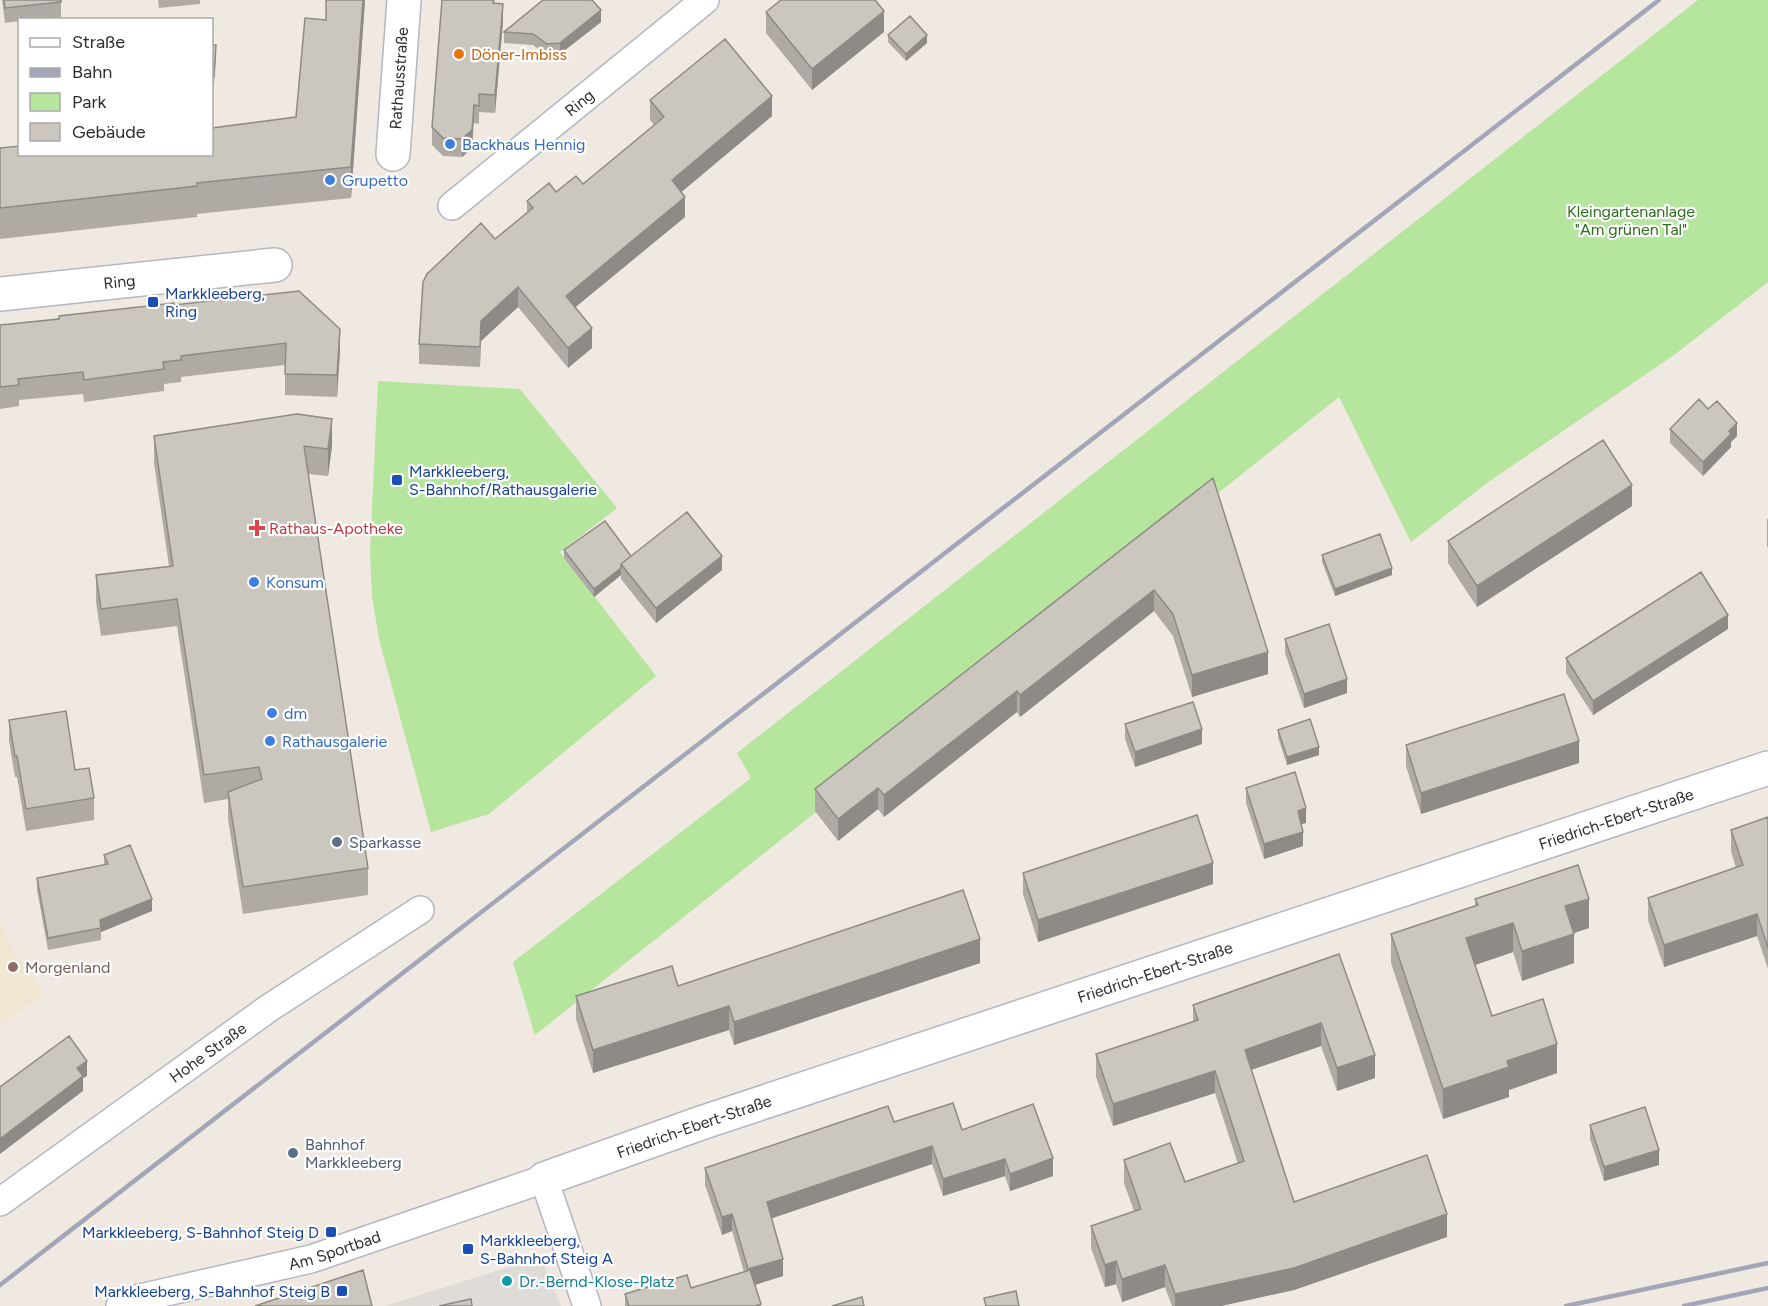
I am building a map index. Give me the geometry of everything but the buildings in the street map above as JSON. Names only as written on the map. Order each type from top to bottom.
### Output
[{"type":"street","name":"Rathausstraße","points":[[393,154],[404,0]]},
{"type":"street","name":"Ring","points":[[452,207],[705,0]]},
{"type":"street","name":"Ring","points":[[0,294],[275,265]]},
{"type":"street","name":"Friedrich-Ebert-Straße","points":[[544,1179],[701,1123],[1768,768]]},
{"type":"street","name":"Hohe Straße","points":[[0,1202],[269,1008],[420,909]]},
{"type":"street","name":"Am Sportbad","points":[[120,1306],[140,1298],[311,1259],[544,1179]]},
{"type":"street","points":[[544,1179],[587,1306]]},
{"type":"shaded area","name":"Morgenland","points":[[0,919],[8,942],[44,993],[0,1026]]},
{"type":"shaded area","name":"Dr.-Bernd-Klose-Platz","points":[[541,1257],[561,1306],[385,1306]]},
{"type":"green space","name":"Kleingartenanlage \"Am grünen Tal\"","points":[[1698,0],[1768,0],[1768,282],[1674,355],[1487,483],[1411,542],[1339,397],[535,1035],[513,962],[751,778],[737,753]]},
{"type":"green space","points":[[378,381],[520,389],[617,508],[560,552],[656,676],[489,814],[431,832],[379,639],[372,596],[370,553]]},
{"type":"railway","points":[[0,1285],[1659,0]]},
{"type":"railway","points":[[1566,1306],[1768,1263]]},
{"type":"railway","points":[[1684,1306],[1768,1288]]},
{"type":"place","name":"Döner-Imbiss","points":[[459,54]]},
{"type":"place","name":"Backhaus Hennig","points":[[450,144]]},
{"type":"place","name":"Grupetto","points":[[330,180]]},
{"type":"place","name":"Markkleeberg, Ring","points":[[153,302]]},
{"type":"place","name":"Markkleeberg, S-Bahnhof/Rathausgalerie","points":[[397,480]]},
{"type":"place","name":"Rathaus-Apotheke","points":[[257,528]]},
{"type":"place","name":"Konsum","points":[[254,582]]},
{"type":"place","name":"dm","points":[[272,713]]},
{"type":"place","name":"Rathausgalerie","points":[[270,741]]},
{"type":"place","name":"Sparkasse","points":[[337,842]]},
{"type":"place","name":"Morgenland","points":[[13,967]]},
{"type":"place","name":"Bahnhof Markkleeberg","points":[[293,1153]]},
{"type":"place","name":"Markkleeberg, S-Bahnhof Steig D","points":[[331,1232]]},
{"type":"place","name":"Markkleeberg, S-Bahnhof Steig A","points":[[468,1249]]},
{"type":"place","name":"Dr.-Bernd-Klose-Platz","points":[[507,1281]]},
{"type":"place","name":"Markkleeberg, S-Bahnhof Steig B","points":[[342,1291]]}]
